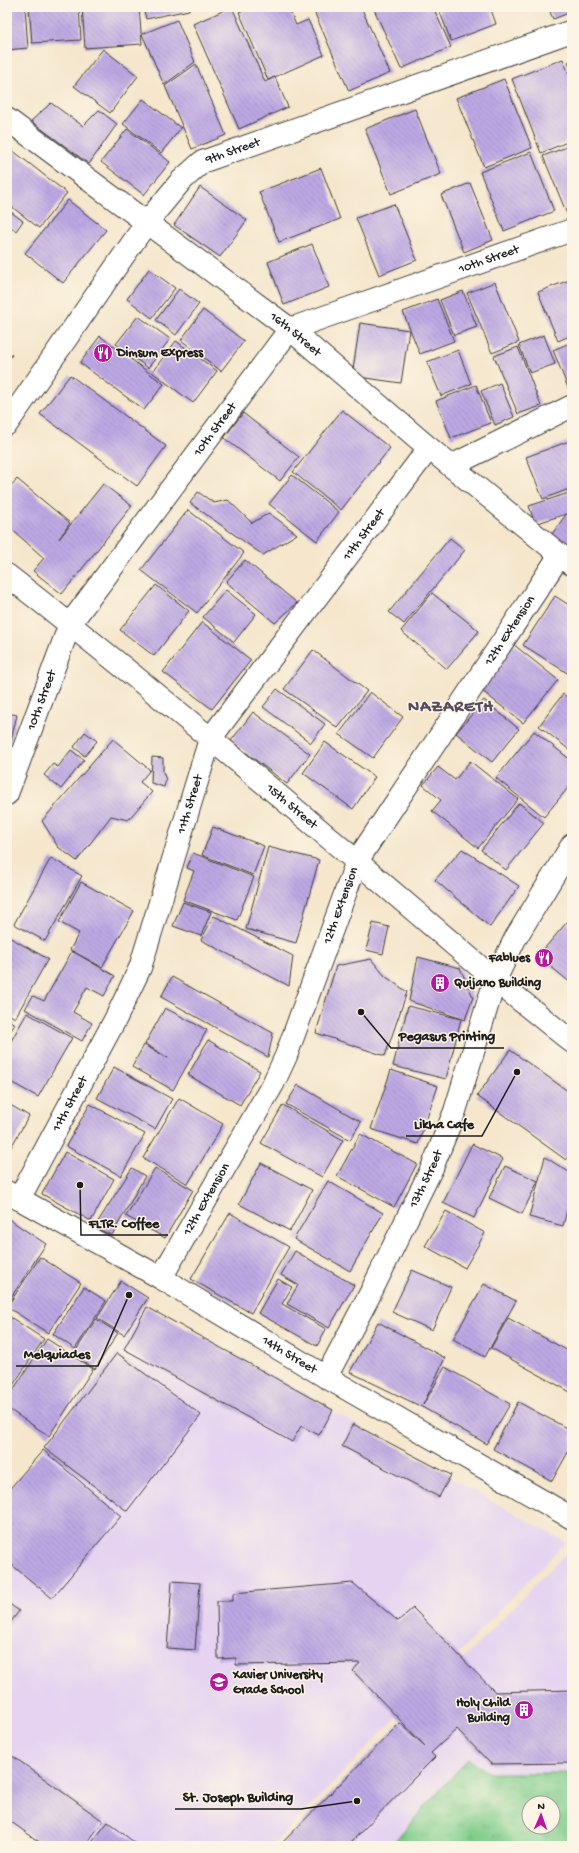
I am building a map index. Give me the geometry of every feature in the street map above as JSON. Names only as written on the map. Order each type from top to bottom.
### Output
[{"type":"street","name":"9th Street","points":[[7,424],[147,222],[181,181],[202,162],[572,31]]},
{"type":"street","name":"16th Street","points":[[7,119],[290,329],[429,448],[566,560]]},
{"type":"street","name":"10th Street","points":[[7,794],[70,624],[290,329],[572,230]]},
{"type":"street","points":[[451,466],[572,406]]},
{"type":"street","name":"11th Street","points":[[13,1196],[116,1018],[140,968],[210,739],[429,448]]},
{"type":"street","name":"12th Extension","points":[[161,1278],[274,1084],[286,1056],[357,861],[566,560]]},
{"type":"street","name":"15th Street","points":[[7,575],[70,624],[210,739],[357,861],[495,980],[572,1042]]},
{"type":"street","name":"13th Street","points":[[326,1377],[369,1296],[432,1168],[454,1111],[495,980],[515,939],[572,845]]},
{"type":"street","name":"14th Street","points":[[13,1196],[161,1278],[326,1377],[571,1515]]},
{"type":"shaded area","name":"Xavier University Grade School","points":[[145,1307],[566,1542],[272,1846],[40,1846],[7,1823],[7,1503]]},
{"type":"shaded area","points":[[571,1548],[572,1846],[281,1846]]},
{"type":"green space","points":[[468,1759],[489,1773],[572,1773],[572,1846],[390,1846]]},
{"type":"building","points":[[7,7],[25,7],[28,48],[7,50]]},
{"type":"building","points":[[29,7],[79,7],[81,40],[32,43]]},
{"type":"building","points":[[82,7],[139,7],[142,44],[85,48]]},
{"type":"building","points":[[143,7],[189,7],[189,10],[146,19]]},
{"type":"building","points":[[232,7],[265,82],[275,77],[288,107],[239,129],[193,24]]},
{"type":"building","points":[[251,7],[288,7],[296,25],[308,20],[324,55],[268,80],[239,12]]},
{"type":"building","points":[[312,7],[361,7],[390,73],[349,91]]},
{"type":"building","points":[[373,7],[433,7],[451,47],[401,69]]},
{"type":"building","points":[[438,7],[490,7],[496,24],[451,41]]},
{"type":"building","points":[[548,7],[572,7],[572,12],[553,19]]},
{"type":"building","points":[[177,20],[195,62],[164,85],[142,34]]},
{"type":"building","points":[[103,49],[138,76],[110,113],[74,86]]},
{"type":"building","points":[[563,59],[572,82],[572,140],[541,153],[512,79]]},
{"type":"building","points":[[572,60],[572,72],[568,62]]},
{"type":"building","points":[[196,64],[226,135],[192,149],[165,86]]},
{"type":"building","points":[[504,79],[532,148],[484,167],[456,98]]},
{"type":"building","points":[[143,99],[181,128],[161,153],[123,124]]},
{"type":"building","points":[[51,103],[83,126],[99,110],[117,124],[89,164],[31,121]]},
{"type":"building","points":[[415,109],[441,174],[391,194],[365,129]]},
{"type":"building","points":[[127,129],[170,162],[144,195],[101,162]]},
{"type":"building","points":[[572,145],[572,212],[567,214],[543,156]]},
{"type":"building","points":[[7,146],[67,193],[39,228],[7,203]]},
{"type":"building","points":[[531,152],[554,211],[504,231],[480,172]]},
{"type":"building","points":[[321,168],[340,219],[279,242],[259,192]]},
{"type":"building","points":[[470,183],[493,240],[464,252],[441,195]]},
{"type":"building","points":[[200,187],[247,220],[220,257],[174,225]]},
{"type":"building","points":[[68,200],[106,230],[63,283],[25,253]]},
{"type":"building","points":[[394,204],[417,260],[379,275],[356,218]]},
{"type":"building","points":[[7,209],[23,221],[16,231],[7,224]]},
{"type":"building","points":[[312,244],[329,287],[284,305],[268,262]]},
{"type":"building","points":[[149,269],[175,288],[152,318],[127,299]]},
{"type":"building","points":[[572,279],[572,335],[558,341],[538,292]]},
{"type":"building","points":[[495,282],[519,342],[492,353],[467,293]]},
{"type":"building","points":[[179,289],[199,304],[176,335],[156,320]]},
{"type":"building","points":[[463,291],[477,327],[454,335],[440,300]]},
{"type":"building","points":[[437,299],[454,341],[420,354],[403,312]]},
{"type":"building","points":[[203,310],[244,341],[221,371],[181,340]]},
{"type":"building","points":[[138,316],[170,339],[148,368],[116,344]]},
{"type":"building","points":[[360,323],[409,330],[401,383],[352,376]]},
{"type":"building","points":[[544,335],[555,364],[530,373],[519,345]]},
{"type":"building","points":[[100,336],[164,384],[144,410],[80,363]]},
{"type":"building","points":[[176,341],[217,371],[193,403],[152,372]]},
{"type":"building","points":[[572,342],[572,398],[553,350]]},
{"type":"building","points":[[518,347],[541,406],[518,414],[494,356]]},
{"type":"building","points":[[458,350],[471,384],[441,396],[427,362]]},
{"type":"building","points":[[7,351],[12,355],[7,362]]},
{"type":"building","points":[[70,375],[166,446],[137,486],[40,414]]},
{"type":"building","points":[[500,383],[514,417],[495,425],[481,391]]},
{"type":"building","points":[[476,385],[491,423],[451,438],[436,401]]},
{"type":"building","points":[[342,410],[390,448],[341,510],[293,472]]},
{"type":"building","points":[[243,413],[299,457],[280,481],[224,438]]},
{"type":"building","points":[[572,440],[572,488],[543,499],[526,457]]},
{"type":"building","points":[[292,475],[339,512],[317,541],[269,504]]},
{"type":"building","points":[[17,479],[70,523],[59,539],[103,484],[132,506],[62,594],[33,571],[44,558],[7,525],[7,490]]},
{"type":"building","points":[[198,492],[214,503],[228,500],[252,523],[269,513],[297,534],[263,555],[190,503]]},
{"type":"building","points":[[572,492],[572,512],[535,524],[529,506]]},
{"type":"building","points":[[188,510],[244,553],[197,613],[141,570]]},
{"type":"building","points":[[567,513],[572,517],[572,558],[547,541]]},
{"type":"building","points":[[450,538],[465,550],[404,624],[389,612]]},
{"type":"building","points":[[245,560],[297,603],[275,623],[226,582]]},
{"type":"building","points":[[156,585],[189,611],[154,656],[120,630]]},
{"type":"building","points":[[226,590],[256,614],[234,642],[203,617]]},
{"type":"building","points":[[432,593],[479,631],[447,669],[401,631]]},
{"type":"building","points":[[555,596],[572,607],[572,676],[523,645]]},
{"type":"building","points":[[202,622],[251,660],[212,709],[163,672]]},
{"type":"building","points":[[513,644],[558,680],[523,723],[477,687]]},
{"type":"building","points":[[313,650],[367,691],[338,728],[284,689]]},
{"type":"building","points":[[277,689],[325,724],[311,743],[263,707]]},
{"type":"building","points":[[370,692],[403,717],[373,758],[339,734]]},
{"type":"building","points":[[563,694],[572,701],[572,752],[539,726]]},
{"type":"building","points":[[484,700],[519,729],[492,762],[456,733]]},
{"type":"building","points":[[253,712],[310,754],[287,784],[231,741]]},
{"type":"building","points":[[7,713],[17,715],[9,748],[7,747]]},
{"type":"building","points":[[534,731],[572,761],[572,783],[544,817],[496,778]]},
{"type":"building","points":[[85,732],[97,741],[85,756],[74,747]]},
{"type":"building","points":[[113,739],[150,770],[140,782],[152,792],[128,820],[111,816],[77,861],[58,847],[42,821]]},
{"type":"building","points":[[325,742],[375,777],[353,809],[303,773]]},
{"type":"building","points":[[71,750],[84,760],[61,789],[44,775],[53,764],[58,767]]},
{"type":"building","points":[[152,757],[163,758],[163,772],[166,780],[164,787],[151,783]]},
{"type":"building","points":[[470,761],[518,799],[478,848],[432,811],[441,800],[423,785],[438,767],[455,780]]},
{"type":"building","points":[[519,803],[544,823],[506,870],[481,850]]},
{"type":"building","points":[[213,827],[264,846],[253,875],[202,855]]},
{"type":"building","points":[[268,847],[319,860],[296,943],[246,929]]},
{"type":"building","points":[[462,849],[519,886],[490,927],[435,880]]},
{"type":"building","points":[[193,853],[254,877],[237,920],[183,900],[194,871],[187,868]]},
{"type":"building","points":[[51,858],[82,876],[45,941],[14,924]]},
{"type":"building","points":[[81,882],[134,911],[102,967],[70,950],[79,933],[59,922]]},
{"type":"building","points":[[183,902],[211,912],[201,936],[173,926]]},
{"type":"building","points":[[214,916],[293,956],[289,986],[201,940]]},
{"type":"building","points":[[567,922],[572,926],[572,984],[538,956]]},
{"type":"building","points":[[373,923],[389,927],[383,954],[366,950]]},
{"type":"building","points":[[7,936],[48,959],[15,1018],[7,1013]]},
{"type":"building","points":[[72,951],[115,976],[104,996],[87,987],[73,1012],[92,1023],[82,1041],[25,1009],[33,996],[44,1001]]},
{"type":"building","name":"Quijano Building","points":[[418,957],[460,968],[473,997],[465,1020],[409,1001]]},
{"type":"building","points":[[371,959],[385,976],[407,992],[385,1056],[316,1033],[336,966]]},
{"type":"building","points":[[172,977],[273,1033],[268,1057],[161,997]]},
{"type":"building","points":[[408,1006],[461,1019],[446,1079],[393,1066]]},
{"type":"building","points":[[165,1008],[207,1030],[173,1090],[132,1067],[144,1045],[168,1058],[145,1044]]},
{"type":"building","points":[[27,1013],[72,1038],[38,1097],[7,1080],[7,1048]]},
{"type":"building","points":[[7,1019],[15,1024],[7,1037]]},
{"type":"building","points":[[208,1040],[260,1071],[240,1105],[188,1075]]},
{"type":"building","points":[[510,1050],[572,1094],[572,1152],[566,1160],[477,1096]]},
{"type":"building","points":[[114,1067],[172,1099],[155,1129],[97,1098]]},
{"type":"building","points":[[391,1070],[438,1086],[418,1144],[371,1129]]},
{"type":"building","points":[[298,1085],[361,1122],[350,1140],[286,1104]]},
{"type":"building","points":[[179,1098],[223,1124],[188,1184],[143,1158]]},
{"type":"building","points":[[7,1103],[29,1116],[7,1154]]},
{"type":"building","points":[[90,1104],[145,1134],[121,1176],[66,1146]]},
{"type":"building","points":[[283,1105],[343,1140],[322,1177],[261,1143]]},
{"type":"building","points":[[360,1134],[417,1164],[394,1207],[337,1176]]},
{"type":"building","points":[[472,1144],[503,1159],[474,1218],[443,1203]]},
{"type":"building","points":[[65,1152],[114,1179],[91,1221],[42,1194]]},
{"type":"building","points":[[545,1157],[572,1174],[572,1191],[563,1226],[529,1217]]},
{"type":"building","points":[[261,1163],[312,1190],[290,1231],[239,1204]]},
{"type":"building","points":[[505,1166],[538,1181],[522,1214],[489,1198]]},
{"type":"building","points":[[132,1168],[145,1176],[112,1235],[94,1228]]},
{"type":"building","points":[[155,1168],[193,1190],[165,1238],[126,1216]]},
{"type":"building","points":[[328,1181],[383,1213],[350,1271],[294,1239]]},
{"type":"building","points":[[446,1211],[485,1233],[465,1268],[425,1246]]},
{"type":"building","points":[[230,1213],[289,1247],[251,1313],[191,1279]]},
{"type":"building","points":[[7,1218],[46,1244],[8,1302],[7,1301]]},
{"type":"building","points":[[295,1251],[354,1285],[329,1328],[287,1304],[298,1285],[281,1275]]},
{"type":"building","points":[[40,1257],[81,1283],[48,1333],[7,1307]]},
{"type":"building","points":[[412,1270],[451,1287],[432,1330],[392,1312]]},
{"type":"building","points":[[278,1279],[292,1287],[282,1304],[326,1329],[317,1346],[258,1313]]},
{"type":"building","points":[[121,1281],[148,1298],[124,1335],[97,1318]]},
{"type":"building","points":[[484,1284],[516,1301],[485,1357],[453,1339]]},
{"type":"building","points":[[84,1287],[106,1301],[75,1349],[53,1334]]},
{"type":"building","points":[[147,1307],[333,1410],[319,1435],[301,1426],[292,1442],[124,1349]]},
{"type":"building","points":[[7,1315],[44,1339],[7,1394]]},
{"type":"building","points":[[508,1318],[572,1353],[572,1393],[491,1348]]},
{"type":"building","points":[[96,1319],[118,1333],[95,1369],[73,1355]]},
{"type":"building","points":[[378,1322],[445,1358],[423,1405],[445,1367],[510,1404],[487,1444],[422,1407],[350,1372]]},
{"type":"building","points":[[47,1339],[93,1369],[49,1436],[7,1408],[7,1399]]},
{"type":"building","points":[[117,1353],[201,1415],[127,1511],[44,1448]]},
{"type":"building","points":[[518,1402],[572,1431],[572,1445],[552,1481],[493,1449]]},
{"type":"building","points":[[353,1424],[451,1475],[439,1497],[342,1446]]},
{"type":"building","points":[[43,1450],[121,1516],[52,1598],[7,1561],[7,1492]]},
{"type":"building","points":[[172,1581],[200,1583],[195,1650],[167,1648]]},
{"type":"building","points":[[353,1583],[398,1621],[413,1608],[495,1692],[572,1690],[572,1763],[491,1764],[457,1729],[431,1753],[435,1757],[347,1846],[279,1846],[400,1723],[425,1746],[353,1671],[360,1663],[236,1665],[236,1658],[218,1659],[217,1601],[233,1601],[233,1593]]},
{"type":"building","points":[[7,1602],[19,1611],[7,1627]]},
{"type":"building","points":[[7,1752],[103,1821],[85,1846],[45,1846],[7,1819]]},
{"type":"building","points":[[108,1822],[139,1846],[89,1846]]},
{"type":"place","name":"Dimsum Express","points":[[103,353]]},
{"type":"place","name":"Fablues","points":[[544,958]]},
{"type":"place","name":"Quijano Building","points":[[440,983]]},
{"type":"place","name":"Pegasus Printing","points":[[361,1012]]},
{"type":"place","name":"Likha Cafe","points":[[517,1072]]},
{"type":"place","name":"FLTR. Coffee","points":[[80,1185]]},
{"type":"place","name":"Melquiades","points":[[129,1295]]},
{"type":"place","name":"Xavier University Grade School","points":[[219,1682]]},
{"type":"place","name":"Holy Child Building","points":[[524,1710]]},
{"type":"place","name":"St. Joseph Building","points":[[357,1801]]},
{"type":"district","name":"NAZARETH","points":[[451,708]]}]
